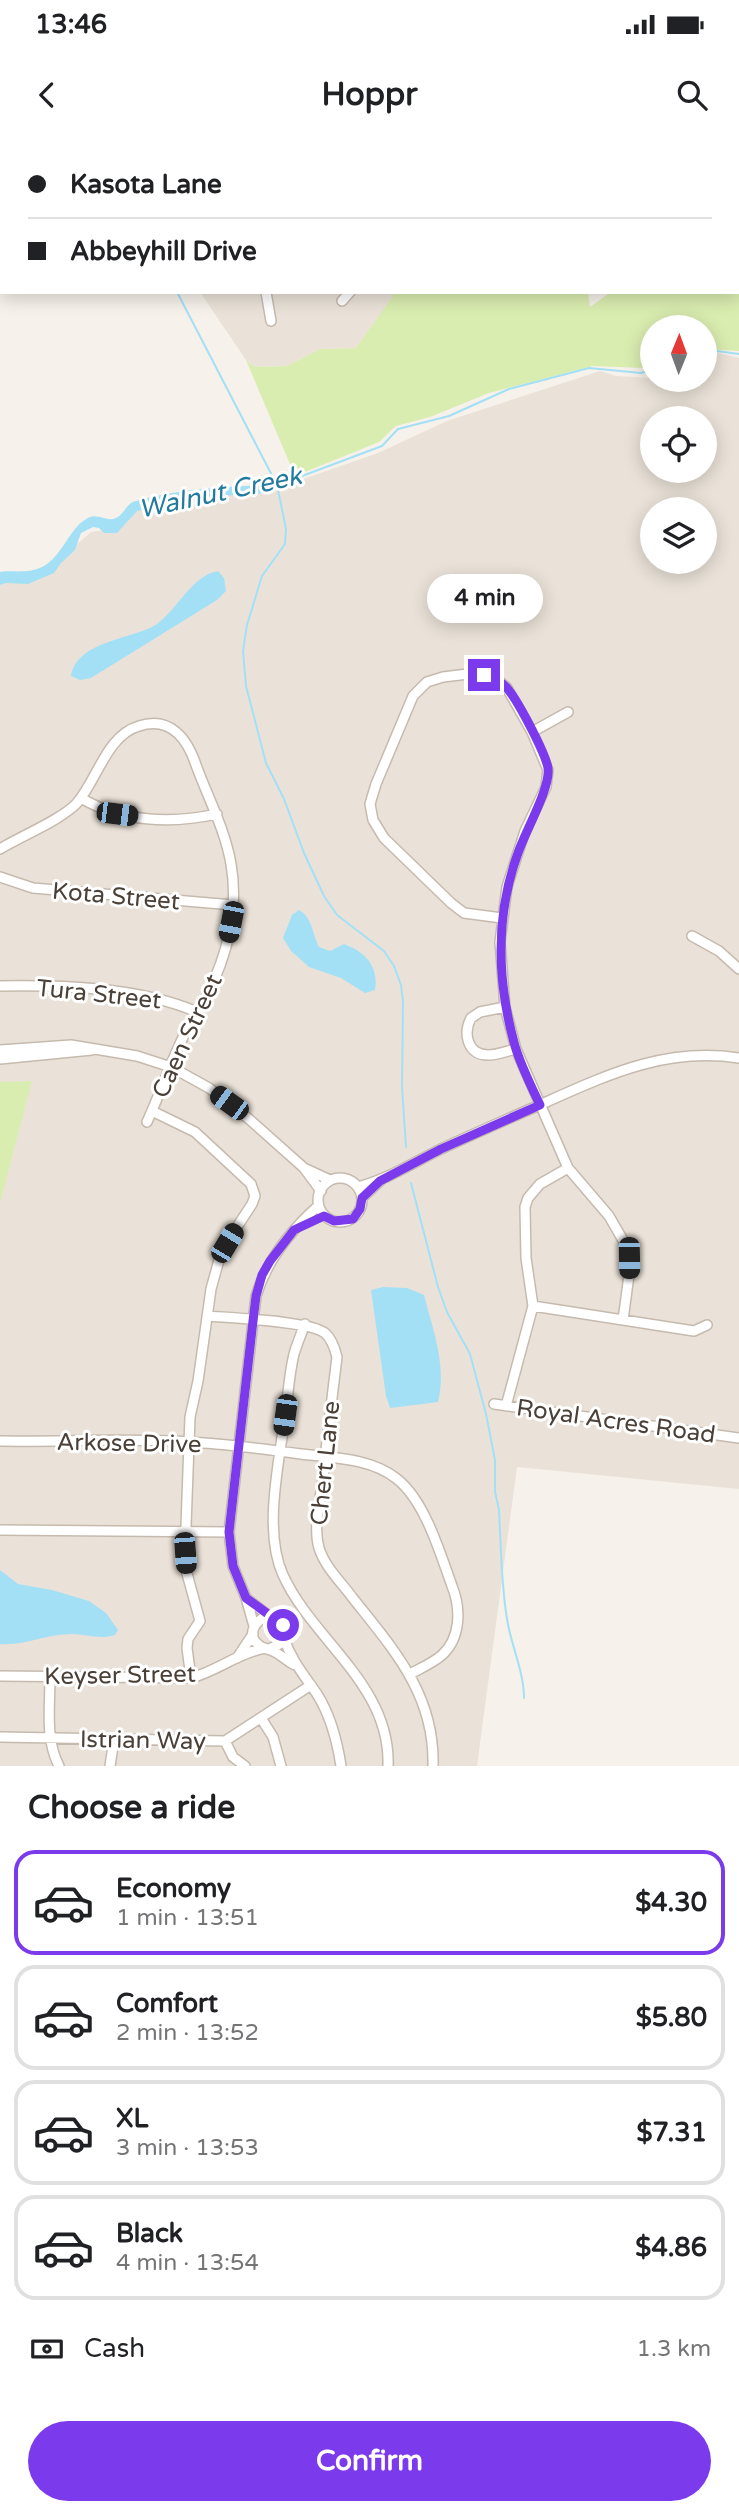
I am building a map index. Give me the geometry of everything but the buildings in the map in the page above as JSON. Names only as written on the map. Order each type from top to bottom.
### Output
[{"type":"street","points":[[266,294],[271,321]]},
{"type":"street","points":[[342,301],[348,294]]},
{"type":"street","points":[[502,918],[464,913],[384,838],[373,820],[370,804],[376,784],[413,696],[427,682],[468,674],[484,675],[498,680],[507,688],[532,732],[548,770],[546,788],[515,859],[507,887],[502,918],[501,968],[505,1007],[516,1049],[568,1168],[609,1216],[624,1242],[629,1258],[624,1320]]},
{"type":"street","points":[[532,732],[568,712]]},
{"type":"street","name":"Caen Street","points":[[0,849],[67,811],[81,798],[113,747],[135,727],[158,724],[172,728],[181,733],[190,747],[217,814],[232,866],[233,905],[226,947],[218,972],[187,1029],[148,1122]]},
{"type":"street","points":[[81,798],[99,809],[127,816],[177,820],[217,814]]},
{"type":"street","name":"Kota Street","points":[[0,877],[33,888],[233,905]]},
{"type":"street","points":[[692,936],[719,951],[739,969]]},
{"type":"street","name":"Tura Street","points":[[0,986],[52,986],[132,994],[176,1003],[197,1012]]},
{"type":"street","points":[[505,1007],[480,1012],[471,1018],[466,1035],[469,1045],[485,1055],[516,1049]]},
{"type":"street","points":[[0,1050],[71,1045],[137,1056],[171,1067],[200,1082],[229,1103],[304,1168],[321,1191]]},
{"type":"street","points":[[0,1059],[80,1053],[94,1049]]},
{"type":"street","points":[[358,1187],[380,1181],[441,1149],[644,1062],[677,1056],[739,1058]]},
{"type":"street","points":[[152,1111],[195,1132],[244,1176],[251,1184],[255,1196],[219,1260],[211,1289],[190,1417],[186,1570],[200,1615],[200,1621],[188,1639],[191,1678]]},
{"type":"street","points":[[304,1168],[330,1180],[342,1178],[358,1187],[362,1198],[360,1209],[353,1219],[334,1221],[324,1216],[318,1206]]},
{"type":"street","points":[[506,1406],[533,1306],[526,1258],[525,1207],[528,1198],[540,1184],[568,1168]]},
{"type":"street","points":[[295,1665],[256,1643],[246,1598],[233,1566],[229,1532],[256,1296],[262,1275],[275,1254],[318,1206],[321,1191],[330,1180]]},
{"type":"street","points":[[362,1198],[380,1181]]},
{"type":"street","points":[[299,1226],[324,1216]]},
{"type":"street","points":[[533,1306],[694,1331],[707,1325]]},
{"type":"street","points":[[207,1316],[304,1324],[293,1355],[281,1451],[274,1519],[276,1552],[282,1573],[295,1595],[370,1694],[386,1736],[388,1766]]},
{"type":"street","name":"Chert Lane","points":[[304,1324],[324,1333],[331,1341],[337,1357],[317,1534],[322,1555],[326,1566],[394,1649],[410,1674],[427,1719],[433,1766]]},
{"type":"street","name":"Royal Acres Road","points":[[494,1404],[739,1438]]},
{"type":"street","name":"Arkose Drive","points":[[0,1441],[189,1442],[326,1457],[365,1464],[396,1478],[409,1490],[417,1503],[439,1551],[458,1612],[456,1633],[448,1649],[410,1674]]},
{"type":"street","points":[[0,1530],[229,1532]]},
{"type":"street","points":[[246,1598],[283,1625],[284,1638],[295,1665],[311,1685],[330,1719],[341,1766]]},
{"type":"street","points":[[253,1630],[260,1619],[269,1616]]},
{"type":"street","name":"Keyser Street","points":[[237,1658],[253,1630]]},
{"type":"street","points":[[267,1648],[277,1647],[284,1638]]},
{"type":"street","name":"Keyser Street","points":[[0,1676],[191,1678],[212,1672],[237,1658],[267,1648]]},
{"type":"street","points":[[50,1677],[50,1738],[60,1766]]},
{"type":"street","name":"Istrian Way","points":[[0,1737],[225,1741],[311,1685]]},
{"type":"street","points":[[261,1718],[273,1737],[281,1766]]},
{"type":"street","points":[[110,1766],[114,1740]]},
{"type":"street","points":[[225,1741],[233,1757],[245,1766]]},
{"type":"shaded area","points":[[201,294],[393,294],[356,348],[320,349],[287,366],[255,367],[246,360]]},
{"type":"shaded area","points":[[718,353],[739,358],[739,1489],[517,1467],[477,1766],[0,1766],[0,585],[53,565],[91,532],[118,528],[134,510],[203,495],[263,493],[378,453],[447,421],[600,371],[616,376],[640,377],[640,392],[718,392]]},
{"type":"green space","points":[[393,294],[588,294],[590,307],[608,294],[739,294],[739,351],[718,350],[718,315],[640,315],[640,368],[593,366],[489,393],[430,417],[396,426],[379,442],[295,476],[246,360],[255,367],[287,366],[320,349],[356,348]]},
{"type":"green space","points":[[32,1081],[0,1203],[0,1082]]},
{"type":"water","points":[[295,476],[297,480],[263,493],[178,499],[165,510],[151,508],[137,511],[117,533],[104,533],[93,527],[81,533],[75,550],[54,573],[28,584],[0,585],[0,572],[32,570],[49,562],[77,527],[90,517],[116,518],[133,502],[158,496],[261,484]]},
{"type":"water","points":[[218,571],[224,578],[226,591],[217,600],[91,678],[80,680],[71,676],[84,655],[108,642],[157,624],[200,579]]},
{"type":"water","points":[[299,910],[309,922],[319,947],[330,951],[344,944],[365,956],[373,967],[375,990],[365,993],[341,978],[309,967],[291,951],[283,938],[292,915]]},
{"type":"water","points":[[383,1287],[407,1288],[424,1295],[440,1362],[438,1402],[390,1408],[371,1290]]},
{"type":"water","points":[[0,1570],[18,1584],[89,1601],[106,1613],[118,1630],[115,1635],[109,1636],[62,1635],[0,1644]]},
{"type":"waterway","points":[[178,294],[277,485],[286,529],[285,544],[262,576],[247,625],[243,651],[246,686],[266,763],[284,799],[324,896],[337,915],[384,951],[394,966],[401,985],[402,1087],[406,1147]]},
{"type":"waterway","name":"Walnut Creek","points":[[718,351],[739,354]]},
{"type":"waterway","name":"Walnut Creek","points":[[294,479],[382,446],[398,429],[449,416],[509,389],[589,368],[640,373]]},
{"type":"waterway","points":[[411,1183],[438,1287],[447,1312],[470,1354],[486,1414],[495,1460],[495,1492],[499,1510],[505,1605],[524,1698]]},
{"type":"route","points":[[283,1625],[246,1598],[236,1577],[230,1549],[229,1532],[253,1321],[262,1275],[275,1254],[299,1226],[324,1216],[340,1222],[353,1219],[358,1215],[362,1198],[380,1181],[441,1149],[540,1105],[516,1049],[505,1007],[500,942],[507,887],[526,831],[546,788],[548,770],[532,732],[507,688],[498,680],[484,675]]}]
